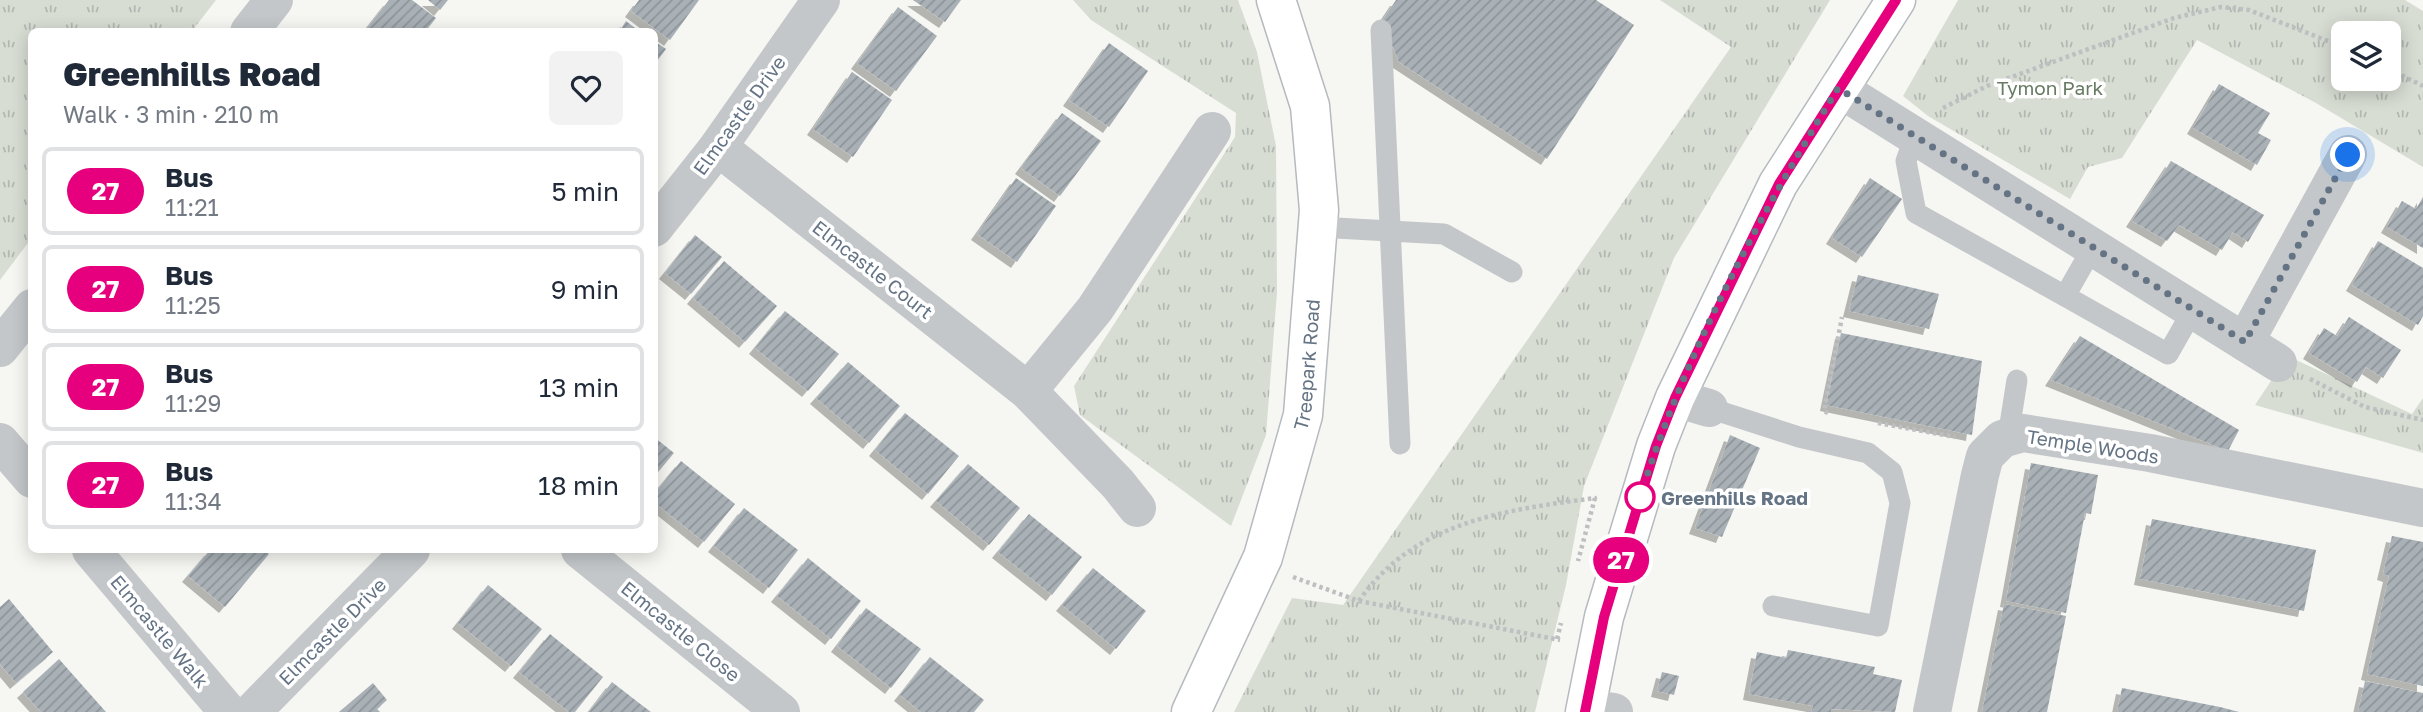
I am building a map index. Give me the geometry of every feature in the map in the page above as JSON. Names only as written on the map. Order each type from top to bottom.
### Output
[{"type":"main road","name":"Treepark Road","points":[[1191,712],[1263,557],[1303,415],[1318,227],[1310,106],[1276,0]]},
{"type":"main road","points":[[1595,711],[1604,617],[1656,446],[1692,403],[1779,184],[1896,0]]},
{"type":"street","points":[[252,28],[274,0]]},
{"type":"street","name":"Elmcastle Drive","points":[[658,223],[718,147],[821,0]]},
{"type":"street","points":[[1838,88],[1927,123],[2093,247],[2278,363]]},
{"type":"street","points":[[1028,391],[1095,309],[1212,131]]},
{"type":"street","name":"Elmcastle Court","points":[[718,147],[1028,391],[1118,484],[1137,508]]},
{"type":"street","points":[[2245,342],[2348,155]]},
{"type":"street","points":[[0,348],[28,313]]},
{"type":"street","name":"Temple Woods","points":[[1932,712],[1985,456],[2002,439],[2024,433],[2150,453],[2423,508]]},
{"type":"street","points":[[0,442],[28,474]]},
{"type":"street","name":"Elmcastle Walk","points":[[94,553],[228,712]]},
{"type":"street","name":"Elmcastle Drive","points":[[252,712],[408,553]]},
{"type":"street","name":"Elmcastle Close","points":[[584,553],[781,712]]},
{"type":"lane","points":[[1381,30],[1400,444]]},
{"type":"lane","points":[[1927,123],[1906,160],[1916,214],[2168,354],[2193,310]]},
{"type":"lane","points":[[1318,227],[1444,234],[1512,272]]},
{"type":"lane","points":[[2065,296],[2093,247]]},
{"type":"lane","points":[[2008,437],[2017,380]]},
{"type":"lane","points":[[1692,403],[1799,437],[1868,453],[1892,472],[1900,503],[1878,626],[1773,606]]},
{"type":"path","points":[[1927,123],[1987,86],[2174,18],[2221,7],[2249,10],[2331,42]]},
{"type":"path","points":[[2401,75],[2423,86]]},
{"type":"path","points":[[1836,416],[1824,411],[1842,317]]},
{"type":"path","points":[[2278,363],[2365,407],[2423,420]]},
{"type":"path","points":[[1876,423],[1956,437]]},
{"type":"path","points":[[1359,601],[1391,562],[1442,531],[1521,508],[1595,498]]},
{"type":"path","points":[[1285,574],[1359,601],[1571,642]]},
{"type":"green space","points":[[0,0],[216,0],[194,28],[28,28],[28,243],[0,280]]},
{"type":"green space","points":[[1073,0],[1238,0],[1257,52],[1276,146],[1277,292],[1266,435],[1231,526],[1080,415],[1074,386],[1235,137],[1236,113],[1091,20]]},
{"type":"green space","points":[[1660,0],[1830,0],[1674,258],[1584,486],[1566,585],[1535,712],[1234,712],[1292,598],[1343,605],[1731,47]]},
{"type":"green space","name":"Tymon Park","points":[[1958,0],[2405,0],[2423,11],[2423,167],[2316,103],[2197,40],[2122,158],[2088,167],[2070,199],[1928,116],[1903,96]]},
{"type":"green space","points":[[2294,359],[2412,414],[2423,398],[2423,453],[2255,405],[2275,375]]},
{"type":"building","points":[[389,0],[412,0],[436,18],[428,28],[367,28]]},
{"type":"building","points":[[428,0],[448,0],[440,10]]},
{"type":"building","points":[[639,0],[699,0],[670,40],[658,31],[658,28],[654,28],[631,11]]},
{"type":"building","points":[[913,0],[961,0],[945,22]]},
{"type":"building","points":[[1396,0],[1596,0],[1634,25],[1547,159],[1399,62],[1382,21]]},
{"type":"building","points":[[898,7],[937,36],[896,91],[857,63]]},
{"type":"building","points":[[626,21],[635,28],[622,28]]},
{"type":"building","points":[[1109,43],[1148,71],[1109,127],[1069,100]]},
{"type":"building","points":[[658,44],[666,49],[658,60]]},
{"type":"building","points":[[852,72],[892,100],[853,157],[813,129]]},
{"type":"building","points":[[2219,84],[2270,113],[2258,133],[2271,140],[2257,165],[2193,128]]},
{"type":"building","points":[[1062,113],[1101,141],[1060,196],[1021,168]]},
{"type":"building","points":[[2171,161],[2264,215],[2248,242],[2233,232],[2222,250],[2179,225],[2167,241],[2132,221]]},
{"type":"building","points":[[1016,178],[1056,206],[1017,262],[977,234]]},
{"type":"building","points":[[1870,178],[1902,199],[1862,257],[1832,238]]},
{"type":"building","points":[[2423,197],[2423,248],[2387,227],[2402,201],[2416,209]]},
{"type":"building","points":[[695,235],[722,257],[691,294],[665,273]]},
{"type":"building","points":[[2378,241],[2423,268],[2423,316],[2418,325],[2352,285]]},
{"type":"building","points":[[724,261],[777,306],[745,342],[693,298]]},
{"type":"building","points":[[1858,275],[1939,294],[1929,329],[1849,311]]},
{"type":"building","points":[[785,311],[839,354],[808,391],[755,348]]},
{"type":"building","points":[[2349,317],[2401,350],[2383,378],[2366,367],[2357,382],[2309,353],[2324,328],[2337,336]]},
{"type":"building","points":[[1841,333],[1982,361],[1972,435],[1826,405]]},
{"type":"building","points":[[2080,336],[2239,430],[2228,451],[2051,380]]},
{"type":"building","points":[[848,362],[900,406],[869,443],[816,398]]},
{"type":"building","points":[[905,413],[959,456],[928,494],[875,450]]},
{"type":"building","points":[[1730,435],[1760,448],[1722,537],[1695,528]]},
{"type":"building","points":[[658,440],[674,453],[658,472]]},
{"type":"building","points":[[681,461],[735,504],[704,542],[658,505],[658,489]]},
{"type":"building","points":[[2031,463],[2098,475],[2091,514],[2085,513],[2066,613],[2006,601]]},
{"type":"building","points":[[968,464],[1020,508],[989,545],[936,501]]},
{"type":"building","points":[[744,508],[798,550],[769,588],[714,546]]},
{"type":"building","points":[[1029,514],[1082,557],[1052,595],[998,552]]},
{"type":"building","points":[[2152,519],[2316,550],[2304,611],[2140,579]]},
{"type":"building","points":[[2392,536],[2423,542],[2423,686],[2367,674],[2389,576],[2383,574]]},
{"type":"building","points":[[207,553],[269,554],[225,607],[188,576]]},
{"type":"building","points":[[808,558],[861,601],[831,639],[777,596]]},
{"type":"building","points":[[1093,568],[1146,611],[1116,649],[1062,605]]},
{"type":"building","points":[[488,585],[542,629],[511,666],[458,623]]},
{"type":"building","points":[[9,599],[53,652],[16,683],[0,664],[0,607]]},
{"type":"building","points":[[2004,604],[2066,616],[2047,712],[1982,712]]},
{"type":"building","points":[[866,608],[921,649],[891,688],[837,646]]},
{"type":"building","points":[[550,634],[603,677],[575,712],[569,712],[519,672]]},
{"type":"building","points":[[1788,650],[1875,667],[1873,674],[1902,680],[1895,712],[1831,709],[1831,712],[1811,712],[1813,706],[1749,694],[1757,652],[1786,658]]},
{"type":"building","points":[[930,657],[984,700],[974,712],[921,712],[900,695]]},
{"type":"building","points":[[59,659],[106,712],[41,712],[23,692]]},
{"type":"building","points":[[1662,672],[1679,676],[1674,695],[1657,691]]},
{"type":"building","points":[[2365,681],[2423,693],[2423,712],[2358,712]]},
{"type":"building","points":[[612,682],[639,703],[651,712],[589,712]]},
{"type":"building","points":[[373,683],[387,700],[377,709],[380,712],[339,712]]},
{"type":"building","points":[[2122,688],[2220,707],[2239,712],[2117,712]]},
{"type":"bus line","name":"27","points":[[1585,712],[1604,617],[1656,446],[1675,398],[1779,184],[1896,0]]},
{"type":"place","name":"Greenhills Road","points":[[1640,497]]},
{"type":"route","points":[[1640,497],[1656,446],[1699,345],[1779,184],[1838,88],[2245,342],[2348,155]]}]
